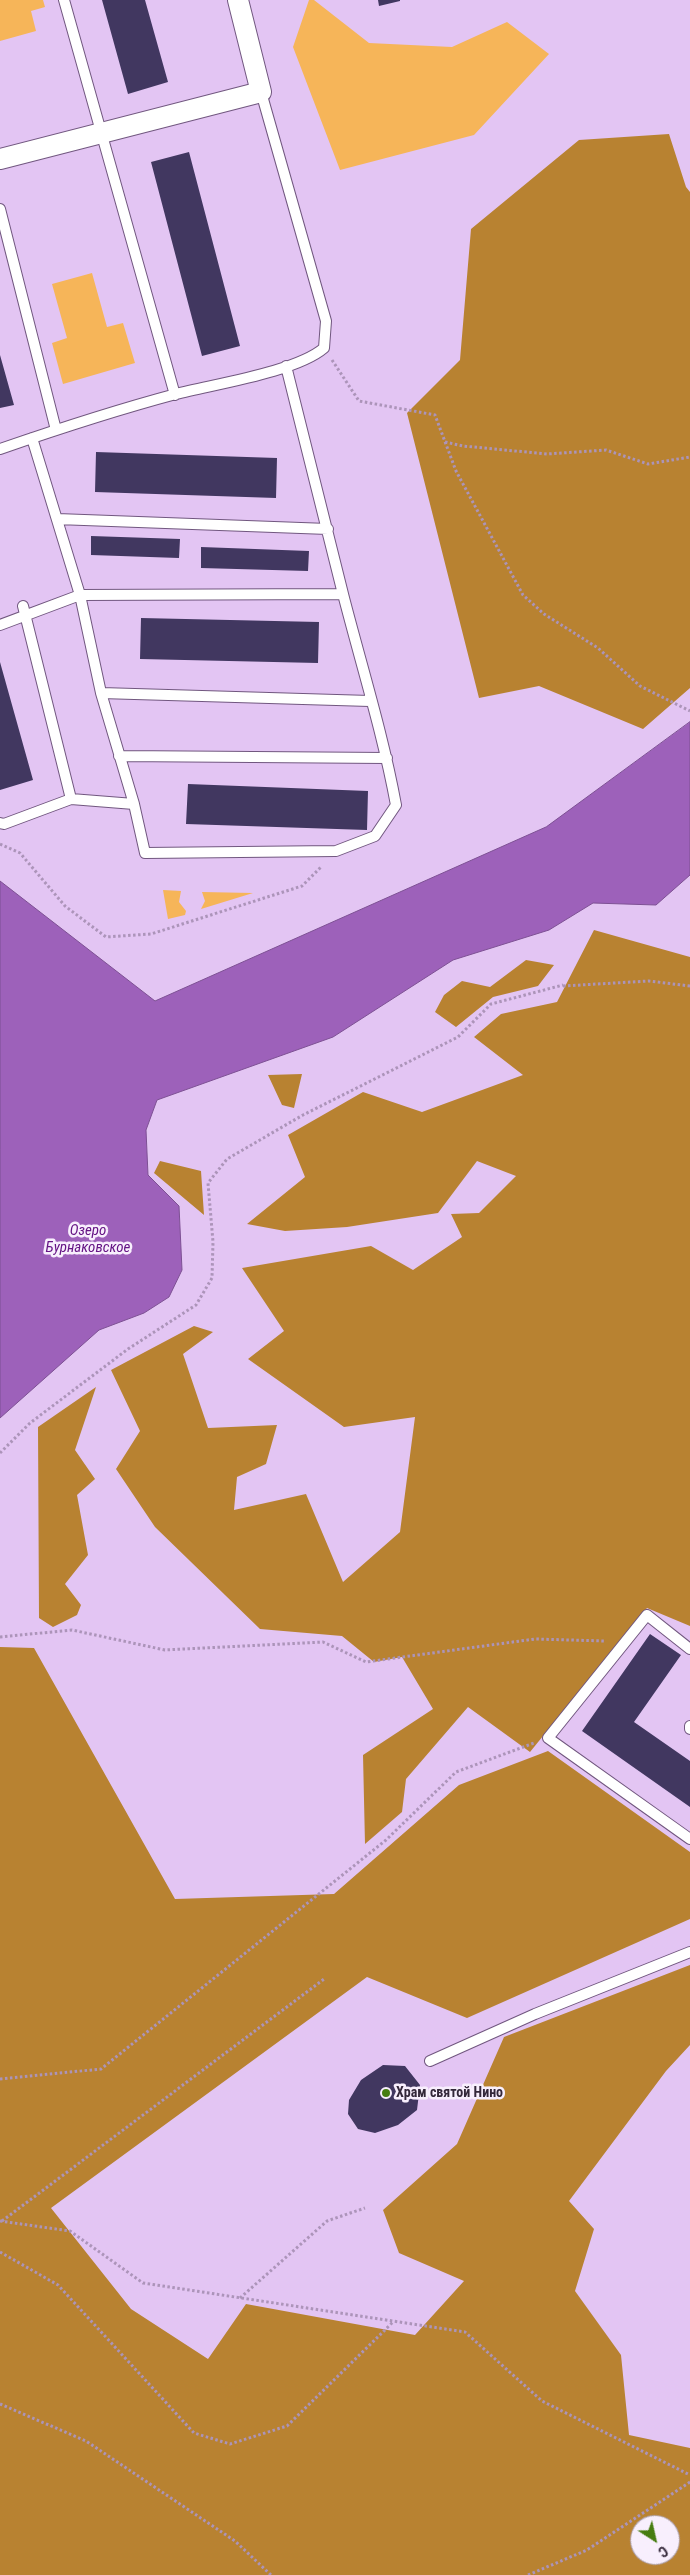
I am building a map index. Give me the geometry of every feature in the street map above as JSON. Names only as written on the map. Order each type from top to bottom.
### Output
[{"type":"street","points":[[0,160],[261,92],[238,0]]},
{"type":"lane","points":[[64,0],[175,394]]},
{"type":"lane","points":[[0,448],[175,394],[286,366],[313,357],[324,348],[326,321],[261,92]]},
{"type":"lane","points":[[0,209],[56,430]]},
{"type":"lane","points":[[32,438],[80,595],[102,693],[134,804],[145,853],[336,851],[375,836],[396,805],[387,758],[370,701],[286,366]]},
{"type":"lane","points":[[57,519],[328,529]]},
{"type":"lane","points":[[0,625],[24,611],[80,595],[343,594]]},
{"type":"lane","points":[[24,611],[71,799]]},
{"type":"lane","points":[[102,693],[370,701]]},
{"type":"lane","points":[[119,756],[387,758]]},
{"type":"lane","points":[[0,823],[4,824],[71,799],[134,804]]},
{"type":"lane","points":[[690,1649],[648,1614],[548,1738],[690,1839]]},
{"type":"lane","points":[[430,2061],[535,2014],[690,1952]]},
{"type":"path","points":[[324,348],[359,401],[435,415],[456,471],[523,594],[544,614],[598,648],[640,686],[690,711]]},
{"type":"path","points":[[445,442],[463,446],[547,454],[606,450],[648,464],[690,458]]},
{"type":"path","points":[[0,844],[20,853],[65,906],[106,936],[151,934],[302,886],[336,851]]},
{"type":"path","points":[[557,987],[649,981],[690,986]]},
{"type":"path","points":[[0,1452],[30,1423],[120,1355],[196,1305],[212,1278],[213,1242],[208,1183],[226,1158],[303,1116],[458,1037],[491,1004],[563,985]]},
{"type":"path","points":[[0,1637],[72,1630],[165,1650],[323,1642],[366,1662],[535,1639],[625,1642]]},
{"type":"path","points":[[0,2079],[101,2070],[386,1840],[456,1772],[548,1738]]},
{"type":"path","points":[[1,2221],[324,1979]]},
{"type":"path","points":[[240,2298],[327,2221],[366,2208]]},
{"type":"path","points":[[1,2221],[70,2231],[143,2283],[465,2332],[542,2401],[690,2475]]},
{"type":"path","points":[[0,2252],[58,2285],[194,2433],[230,2444],[287,2426],[394,2321]]},
{"type":"path","points":[[0,2404],[86,2441],[235,2541],[271,2575]]},
{"type":"path","points":[[528,2575],[587,2550],[690,2482]]},
{"type":"shaded area","points":[[0,0],[43,0],[45,7],[31,11],[36,31],[0,41]]},
{"type":"shaded area","points":[[309,0],[314,0],[369,43],[452,47],[507,22],[549,54],[474,135],[340,170],[293,47]]},
{"type":"shaded area","points":[[669,134],[686,187],[690,192],[690,688],[643,729],[539,686],[479,698],[407,413],[460,360],[471,229],[579,140]]},
{"type":"shaded area","points":[[92,273],[107,327],[123,323],[135,363],[63,384],[52,343],[67,338],[52,284]]},
{"type":"shaded area","points":[[163,890],[181,891],[179,902],[186,911],[185,915],[168,919]]},
{"type":"shaded area","points":[[202,892],[253,893],[201,909],[205,901]]},
{"type":"shaded area","points":[[594,930],[690,957],[690,1626],[647,1608],[530,1752],[468,1707],[406,1779],[402,1812],[365,1844],[363,1755],[433,1709],[402,1657],[374,1662],[342,1636],[260,1629],[155,1527],[116,1469],[140,1431],[111,1370],[194,1326],[213,1332],[183,1354],[208,1428],[277,1425],[266,1464],[237,1477],[234,1510],[306,1494],[343,1582],[400,1532],[415,1417],[344,1427],[248,1359],[284,1331],[242,1268],[371,1246],[413,1270],[462,1237],[451,1214],[479,1213],[516,1176],[477,1161],[438,1213],[347,1227],[285,1231],[247,1224],[305,1177],[288,1135],[363,1092],[422,1112],[523,1075],[474,1037],[501,1014],[557,1002]]},
{"type":"shaded area","points":[[526,960],[554,965],[538,986],[493,997],[456,1027],[435,1012],[444,995],[462,981],[490,987]]},
{"type":"shaded area","points":[[302,1074],[294,1108],[282,1105],[268,1075]]},
{"type":"shaded area","points":[[160,1161],[201,1171],[204,1215],[154,1173]]},
{"type":"shaded area","points":[[96,1387],[75,1450],[95,1479],[77,1495],[88,1555],[65,1584],[81,1605],[77,1615],[53,1627],[39,1618],[38,1427]]},
{"type":"shaded area","points":[[0,1647],[34,1648],[175,1899],[334,1894],[459,1785],[548,1751],[690,1852],[690,1919],[467,2018],[367,1977],[51,2208],[131,2309],[208,2359],[246,2304],[415,2335],[464,2281],[399,2253],[383,2210],[457,2144],[504,2037],[690,1965],[690,2045],[666,2071],[569,2201],[594,2229],[575,2291],[621,2355],[629,2435],[690,2448],[690,2575],[0,2575]]},
{"type":"water","name":"Озеро Бурнаковское","points":[[690,722],[690,875],[656,905],[593,903],[549,930],[453,960],[333,1037],[157,1100],[146,1130],[148,1175],[179,1206],[182,1270],[169,1297],[144,1313],[99,1330],[0,1418],[0,881],[155,1001],[546,827]]},
{"type":"building","points":[[102,0],[145,0],[168,82],[128,94]]},
{"type":"building","points":[[378,0],[400,0],[400,1],[379,6]]},
{"type":"building","points":[[189,152],[240,346],[202,356],[151,162]]},
{"type":"building","points":[[0,355],[14,405],[0,408]]},
{"type":"building","points":[[96,452],[277,458],[276,498],[95,492]]},
{"type":"building","points":[[91,536],[180,539],[179,558],[91,555]]},
{"type":"building","points":[[201,547],[309,551],[308,571],[201,568]]},
{"type":"building","points":[[141,618],[319,622],[318,663],[140,659]]},
{"type":"building","points":[[0,662],[33,780],[0,790]]},
{"type":"building","points":[[188,784],[368,791],[367,830],[186,824]]},
{"type":"building","points":[[650,1634],[681,1655],[634,1722],[690,1761],[690,1807],[582,1731]]},
{"type":"building","name":"Храм святой Нино","points":[[383,2065],[405,2066],[420,2085],[417,2110],[398,2125],[375,2133],[358,2129],[348,2114],[349,2100],[361,2080]]},
{"type":"place","name":"Храм святой Нино","points":[[386,2093]]}]
